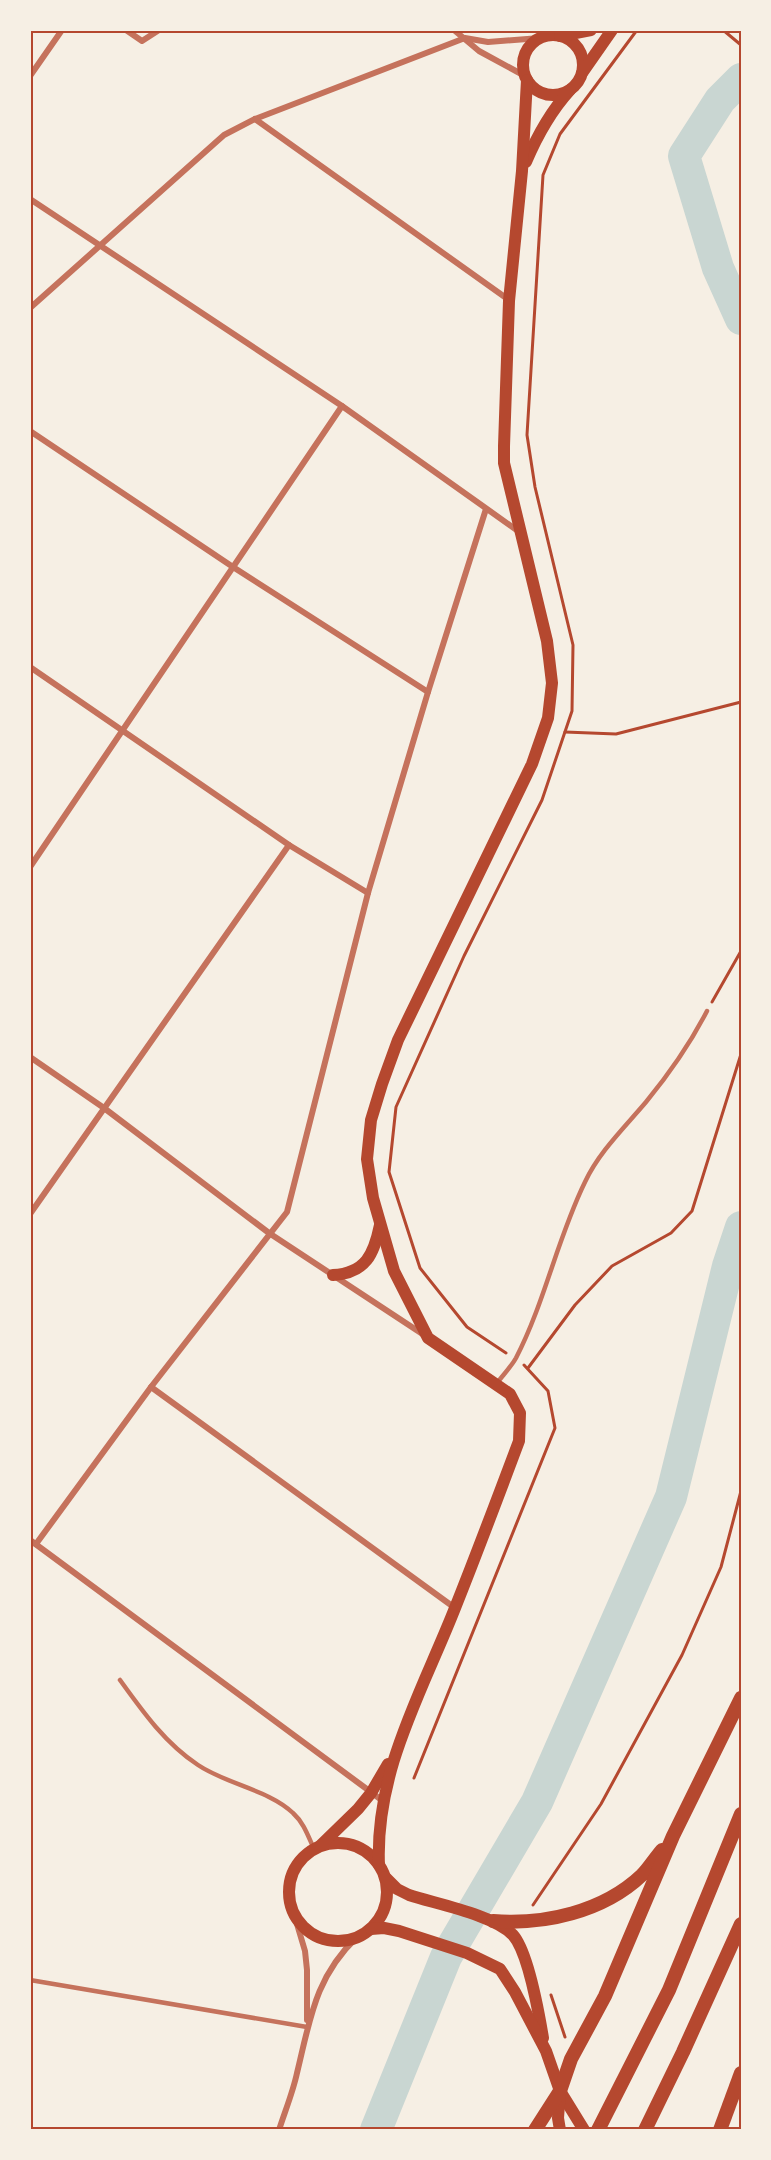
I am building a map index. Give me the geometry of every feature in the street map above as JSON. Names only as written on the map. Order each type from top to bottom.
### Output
[{"type":"highway","points":[[535,2130],[560,2091],[572,2059],[605,1996],[673,1836],[741,1698]]},
{"type":"highway","points":[[598,2130],[669,1990],[741,1814]]},
{"type":"highway","points":[[493,1921],[521,1923],[575,1912],[605,1900],[642,1875],[673,1836]]},
{"type":"highway","points":[[645,2130],[741,1924]]},
{"type":"highway","points":[[720,2130],[741,2073]]},
{"type":"main road","points":[[386,1877],[388,1891],[386,1905],[380,1918],[371,1929],[357,1937],[337,1942],[312,1935],[294,1914],[289,1900],[289,1885],[302,1859],[346,1822],[372,1793],[395,1752],[455,1608],[519,1441],[520,1413],[510,1394],[428,1338],[394,1271],[373,1198],[367,1159],[371,1120],[381,1084],[398,1040],[532,764],[548,718],[552,683],[547,640],[504,463],[509,300],[522,171],[526,78],[523,61],[526,52],[540,38],[591,30]]},
{"type":"main road","points":[[522,171],[536,139],[612,30]]},
{"type":"main road","points":[[560,36],[576,46],[583,64],[582,74]]},
{"type":"main road","points":[[526,78],[542,93],[551,95],[561,94],[573,87]]},
{"type":"main road","points":[[333,1275],[354,1271],[364,1263],[373,1251],[380,1224]]},
{"type":"main road","points":[[379,1864],[378,1840],[383,1801],[395,1752]]},
{"type":"main road","points":[[317,1848],[342,1843],[357,1846],[379,1864],[386,1877],[397,1889],[409,1895],[493,1921],[514,1936],[535,1993],[546,2051]]},
{"type":"main road","points":[[371,1929],[399,1931],[467,1953],[500,1969],[515,1992],[546,2051],[560,2091],[584,2130]]},
{"type":"main road","points":[[560,2091],[558,2118],[560,2130]]},
{"type":"street","points":[[30,76],[62,30]]},
{"type":"street","points":[[126,30],[142,41],[159,30]]},
{"type":"street","points":[[454,30],[479,51],[526,78]]},
{"type":"street","points":[[30,308],[224,135],[255,119],[465,38],[488,42],[540,38]]},
{"type":"street","points":[[255,119],[509,300]]},
{"type":"street","points":[[30,199],[342,406],[521,533]]},
{"type":"street","points":[[30,867],[342,406]]},
{"type":"street","points":[[30,430],[233,567],[428,692]]},
{"type":"street","points":[[383,1801],[33,1542],[287,1212],[368,893],[486,509]]},
{"type":"street","points":[[30,667],[289,845],[368,893]]},
{"type":"street","points":[[30,1214],[289,845]]},
{"type":"street","points":[[30,1057],[104,1108],[269,1233],[428,1338]]},
{"type":"street","points":[[151,1387],[455,1608]]},
{"type":"street","points":[[294,1914],[305,1951],[307,2027]]},
{"type":"street","points":[[279,2130],[297,2075],[307,2027],[326,1976],[335,1961],[357,1937]]},
{"type":"lane","points":[[497,1383],[515,1360],[531,1324],[585,1181],[612,1141],[692,1041],[707,1011]]},
{"type":"lane","points":[[120,1680],[165,1739],[199,1766],[293,1812],[317,1848]]},
{"type":"lane","points":[[30,1980],[307,2027]]},
{"type":"path","points":[[414,1778],[555,1428],[548,1391],[528,1368],[467,1327],[420,1268],[389,1172],[396,1107],[464,956],[542,800],[572,711],[573,645],[535,487],[526,435],[543,175],[561,134],[637,30]]},
{"type":"path","points":[[723,30],[741,45]]},
{"type":"path","points":[[565,732],[616,734],[741,702]]},
{"type":"path","points":[[707,1011],[741,951]]},
{"type":"path","points":[[528,1368],[575,1305],[612,1266],[671,1233],[692,1211],[741,1054]]},
{"type":"path","points":[[521,1923],[601,1804],[682,1655],[721,1567],[741,1491]]},
{"type":"path","points":[[546,2051],[566,2041],[549,1987]]},
{"type":"waterway","points":[[741,79],[720,100],[684,156],[718,268],[741,319]]},
{"type":"waterway","points":[[376,2130],[446,1957],[537,1802],[671,1497],[728,1266],[741,1227]]}]
